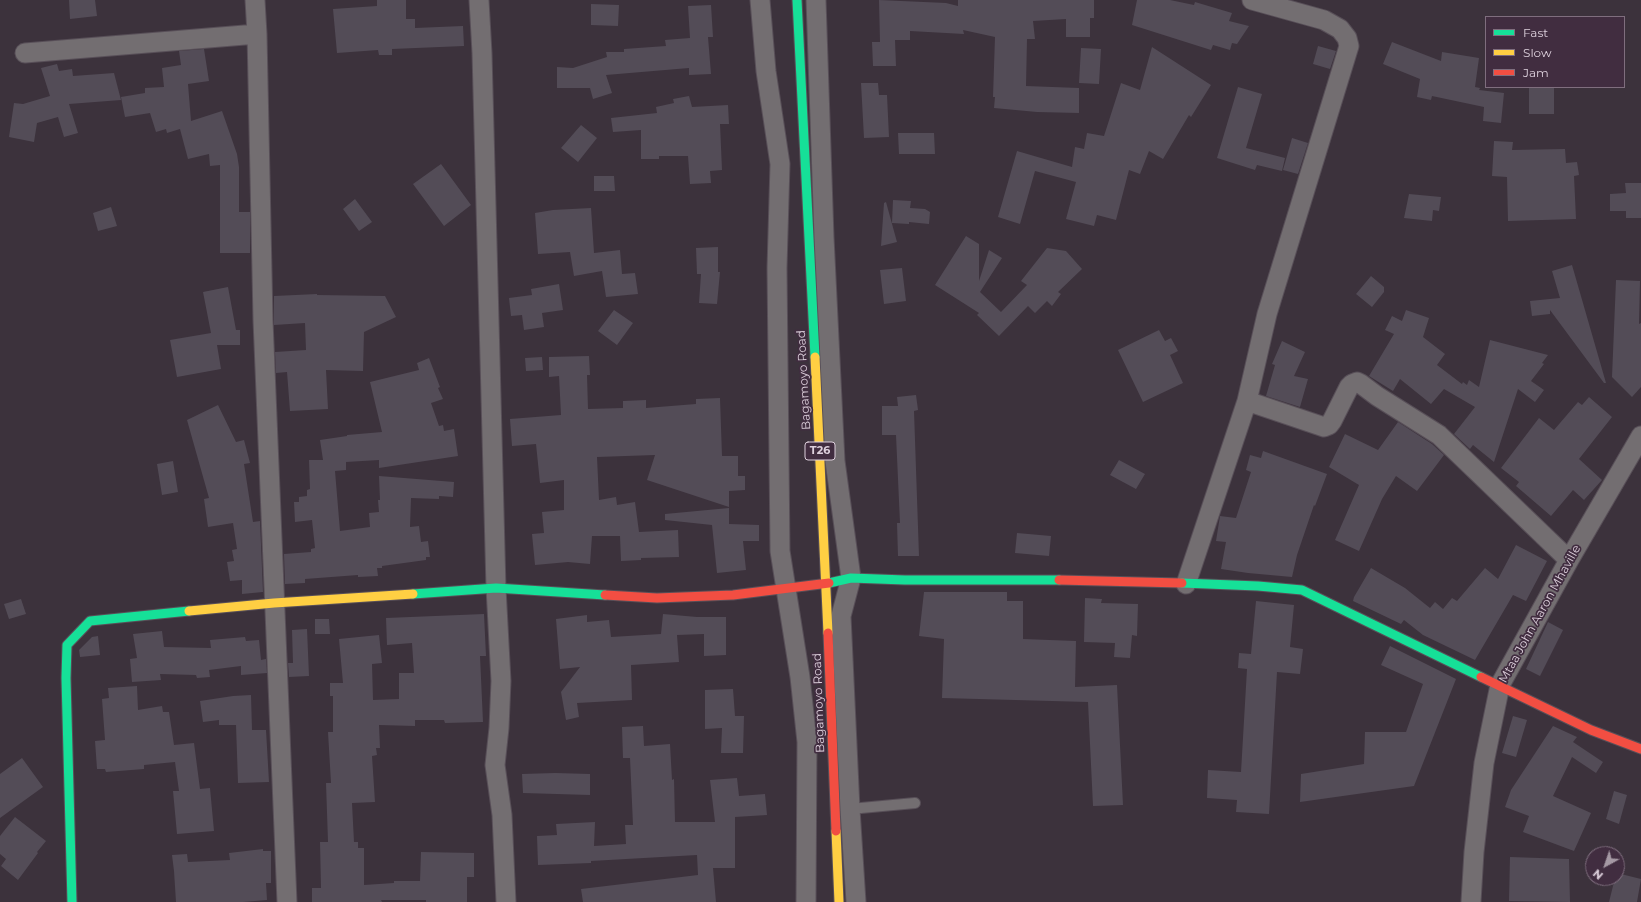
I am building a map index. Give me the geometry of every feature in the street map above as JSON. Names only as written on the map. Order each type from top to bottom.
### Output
[{"type":"main road","name":"Bagamoyo Road","points":[[797,0],[840,902]]},
{"type":"main road","points":[[72,902],[66,678],[67,645],[90,621],[274,603],[496,588],[657,598],[733,595],[826,584],[851,578],[905,580],[1080,580],[1258,586],[1302,590],[1591,730],[1641,749]]},
{"type":"street","points":[[255,0],[263,320],[287,902]]},
{"type":"street","points":[[479,0],[482,61],[496,588],[501,681],[499,728],[494,765],[502,815],[506,902]]},
{"type":"street","points":[[760,0],[766,71],[780,164],[777,268],[780,543],[785,588],[800,677],[807,742],[806,902]]},
{"type":"street","points":[[816,0],[824,237],[835,461],[851,578],[841,616],[856,902]]},
{"type":"street","points":[[1186,584],[1247,401],[1267,314],[1349,46],[1347,38],[1340,29],[1324,20],[1252,0]]},
{"type":"street","points":[[25,53],[257,34]]},
{"type":"street","points":[[1247,401],[1324,427],[1329,425],[1332,421],[1349,387],[1357,382],[1439,435],[1568,560]]},
{"type":"street","name":"Mtaa John Aaron Mhaville","points":[[1470,902],[1484,763],[1500,685],[1568,560],[1641,436]]},
{"type":"lane","points":[[850,809],[915,803]]},
{"type":"building","points":[[69,0],[95,0],[97,16],[70,19]]},
{"type":"building","points":[[377,0],[406,0],[406,19],[415,19],[415,28],[463,26],[464,46],[392,49],[392,55],[379,55],[378,50],[337,53],[333,9],[377,6]]},
{"type":"building","points":[[879,0],[946,3],[958,6],[958,0],[1094,0],[1094,18],[1090,18],[1090,37],[1066,37],[1066,19],[1033,21],[1035,39],[1027,39],[1026,86],[1079,88],[1079,113],[1037,112],[994,108],[995,37],[963,30],[964,34],[910,31],[910,40],[895,40],[896,66],[873,66],[872,42],[880,42]]},
{"type":"building","points":[[1137,0],[1170,0],[1194,5],[1195,2],[1232,13],[1229,21],[1249,26],[1237,44],[1232,43],[1230,50],[1213,45],[1211,50],[1132,25]]},
{"type":"building","points":[[591,4],[619,5],[618,26],[591,25]]},
{"type":"building","points":[[711,5],[713,37],[708,37],[711,74],[689,75],[689,68],[606,75],[612,93],[593,99],[590,88],[557,88],[557,67],[573,68],[607,57],[606,52],[624,52],[624,49],[666,46],[665,40],[690,38],[688,6]]},
{"type":"building","points":[[1392,42],[1441,61],[1442,52],[1479,58],[1475,87],[1480,88],[1479,90],[1504,93],[1501,123],[1483,121],[1484,107],[1432,96],[1431,100],[1417,97],[1420,79],[1383,64]]},
{"type":"building","points":[[1318,46],[1336,51],[1330,69],[1313,64]]},
{"type":"building","points":[[1152,47],[1211,85],[1191,117],[1189,115],[1163,159],[1149,151],[1140,174],[1129,170],[1116,220],[1097,215],[1094,226],[1066,219],[1076,182],[1035,171],[1020,224],[998,217],[1017,151],[1072,167],[1075,147],[1084,149],[1087,133],[1104,136],[1121,83],[1140,90]]},
{"type":"building","points":[[1081,48],[1101,49],[1099,84],[1079,83]]},
{"type":"building","points":[[204,49],[209,81],[188,84],[191,121],[222,111],[237,154],[239,167],[239,212],[250,212],[250,253],[220,253],[220,165],[210,166],[209,154],[188,159],[180,129],[167,133],[166,129],[156,132],[150,113],[125,117],[121,97],[145,93],[145,88],[164,87],[162,68],[181,65],[179,51]]},
{"type":"building","points":[[57,64],[59,71],[72,69],[73,76],[114,73],[121,100],[69,104],[78,133],[64,137],[58,117],[37,123],[34,142],[9,137],[14,103],[23,104],[50,96],[41,68]]},
{"type":"building","points":[[861,83],[878,83],[879,95],[887,95],[889,137],[864,138]]},
{"type":"building","points":[[1238,87],[1262,94],[1246,148],[1285,158],[1282,171],[1257,165],[1255,170],[1217,158]]},
{"type":"building","points":[[1529,88],[1554,88],[1554,114],[1529,114]]},
{"type":"building","points":[[689,96],[692,107],[728,105],[729,124],[720,124],[722,170],[710,171],[711,183],[690,184],[688,156],[659,156],[659,159],[641,159],[641,130],[613,132],[611,118],[657,113],[656,107],[674,103],[673,99]]},
{"type":"building","points":[[581,125],[597,138],[578,162],[561,148]]},
{"type":"building","points":[[898,133],[934,133],[935,154],[899,154]]},
{"type":"building","points":[[1292,138],[1308,143],[1298,174],[1283,170]]},
{"type":"building","points":[[1494,141],[1513,142],[1512,150],[1565,149],[1566,163],[1577,162],[1579,175],[1574,176],[1576,219],[1508,221],[1507,177],[1492,176]]},
{"type":"building","points":[[441,164],[471,205],[444,226],[413,184]]},
{"type":"building","points":[[594,176],[614,176],[615,191],[594,191]]},
{"type":"building","points":[[1625,183],[1641,183],[1641,218],[1626,218],[1626,211],[1610,211],[1610,194],[1626,193]]},
{"type":"building","points":[[1409,194],[1441,197],[1439,211],[1433,210],[1432,221],[1404,218]]},
{"type":"building","points":[[355,199],[372,222],[359,231],[343,209]]},
{"type":"building","points":[[893,200],[911,201],[910,208],[925,209],[930,212],[929,224],[909,222],[909,224],[892,223]]},
{"type":"building","points":[[886,202],[897,242],[881,246],[884,203]]},
{"type":"building","points":[[111,207],[117,226],[98,231],[93,213]]},
{"type":"building","points":[[591,208],[594,253],[620,250],[622,274],[635,273],[638,294],[606,297],[602,271],[574,276],[570,252],[538,254],[535,213],[553,210]]},
{"type":"building","points":[[966,236],[979,244],[979,281],[989,250],[1002,258],[980,292],[1001,312],[1027,285],[1021,281],[1047,248],[1066,251],[1082,269],[1058,292],[1061,294],[1052,306],[1047,301],[1035,313],[1028,306],[999,336],[977,315],[979,313],[935,285]]},
{"type":"building","points":[[718,247],[718,272],[720,272],[717,304],[699,303],[701,274],[697,274],[696,248]]},
{"type":"building","points":[[1572,265],[1606,383],[1604,383],[1550,310],[1550,314],[1532,316],[1530,301],[1560,298],[1552,271]]},
{"type":"building","points":[[902,268],[906,301],[884,304],[880,270]]},
{"type":"building","points":[[1371,276],[1384,287],[1384,292],[1372,307],[1356,294]]},
{"type":"building","points":[[1616,280],[1640,281],[1639,324],[1641,323],[1641,387],[1632,397],[1612,377]]},
{"type":"building","points":[[559,284],[563,310],[542,313],[544,327],[524,330],[522,315],[511,316],[509,298],[532,295],[531,289]]},
{"type":"building","points":[[228,287],[236,330],[240,330],[240,345],[217,345],[221,369],[177,377],[170,340],[211,333],[203,292]]},
{"type":"building","points":[[317,294],[385,296],[396,317],[364,332],[363,371],[326,370],[328,409],[290,411],[287,372],[276,373],[275,352],[306,350],[305,323],[274,325],[274,296]]},
{"type":"building","points":[[614,310],[633,323],[617,345],[598,331]]},
{"type":"building","points":[[1406,310],[1429,318],[1423,337],[1445,354],[1437,365],[1462,384],[1463,382],[1467,385],[1469,380],[1479,387],[1490,340],[1548,355],[1542,363],[1544,364],[1531,381],[1544,390],[1535,402],[1518,389],[1494,462],[1473,445],[1470,449],[1454,434],[1475,407],[1444,389],[1431,404],[1400,379],[1393,391],[1369,376],[1394,334],[1385,330],[1392,316],[1402,321]]},
{"type":"building","points":[[1159,330],[1165,341],[1171,338],[1178,351],[1170,355],[1183,383],[1143,402],[1118,350]]},
{"type":"building","points":[[1282,341],[1305,352],[1294,376],[1308,379],[1300,407],[1266,396],[1275,365],[1272,364]]},
{"type":"building","points":[[589,356],[590,375],[587,375],[588,409],[623,408],[623,401],[646,400],[646,408],[696,404],[696,399],[720,398],[722,456],[738,456],[738,476],[745,476],[745,490],[729,491],[729,507],[647,480],[655,455],[597,457],[599,500],[616,497],[617,505],[635,502],[639,532],[678,530],[679,557],[641,558],[641,560],[621,561],[620,536],[592,536],[590,564],[568,562],[535,565],[532,534],[544,533],[542,512],[564,510],[564,480],[540,483],[536,444],[512,446],[510,419],[561,415],[559,376],[549,377],[549,357]]},
{"type":"building","points":[[542,357],[543,370],[526,371],[525,358]]},
{"type":"building","points":[[429,358],[443,399],[431,403],[439,426],[443,425],[444,431],[454,429],[458,456],[379,468],[379,460],[346,462],[346,470],[335,471],[340,531],[370,527],[369,513],[379,512],[379,476],[454,482],[453,497],[439,496],[439,499],[411,498],[410,527],[419,526],[421,542],[428,541],[430,557],[426,557],[426,560],[382,566],[382,568],[377,568],[378,576],[358,577],[358,575],[305,579],[305,583],[285,584],[284,554],[311,552],[311,549],[315,548],[312,520],[295,522],[294,502],[299,502],[299,497],[307,496],[307,490],[310,489],[309,460],[323,460],[320,440],[347,435],[382,432],[370,382],[419,370],[417,363]]},
{"type":"building","points":[[916,395],[918,410],[914,411],[919,556],[898,556],[897,523],[900,523],[896,435],[882,435],[882,406],[898,406],[897,397]]},
{"type":"building","points":[[1589,397],[1612,417],[1579,459],[1602,480],[1584,500],[1573,490],[1551,516],[1516,486],[1519,482],[1501,468],[1539,418],[1554,430],[1578,402],[1582,405]]},
{"type":"building","points":[[218,405],[236,442],[244,440],[250,463],[244,464],[253,522],[260,521],[263,592],[242,594],[242,580],[230,581],[227,562],[234,561],[232,550],[237,549],[233,523],[208,527],[204,499],[209,498],[187,420]]},
{"type":"building","points":[[1398,422],[1432,444],[1444,455],[1417,491],[1396,476],[1382,499],[1359,551],[1335,540],[1359,485],[1329,467],[1345,434],[1378,450]]},
{"type":"building","points":[[1263,451],[1327,474],[1315,506],[1314,505],[1297,555],[1292,577],[1221,569],[1226,542],[1216,541],[1220,516],[1236,518],[1251,472],[1246,470],[1250,455],[1261,458]]},
{"type":"building","points":[[1119,460],[1145,474],[1136,489],[1110,475]]},
{"type":"building","points":[[173,461],[178,492],[162,495],[157,464]]},
{"type":"building","points":[[729,508],[729,524],[759,525],[759,541],[743,541],[746,570],[717,573],[712,525],[665,520],[665,514]]},
{"type":"building","points":[[1017,533],[1051,536],[1049,556],[1015,553]]},
{"type":"building","points":[[1516,545],[1547,561],[1526,601],[1513,595],[1475,660],[1423,635],[1404,620],[1401,624],[1353,601],[1371,568],[1405,588],[1430,608],[1435,602],[1443,609],[1452,598],[1457,601],[1485,568],[1498,579]]},
{"type":"building","points":[[924,592],[1007,592],[1007,601],[1023,601],[1023,639],[1076,641],[1075,687],[1117,685],[1123,805],[1093,806],[1088,702],[942,698],[944,639],[919,636]]},
{"type":"building","points":[[1085,598],[1102,599],[1101,603],[1138,604],[1137,636],[1132,635],[1130,658],[1114,657],[1115,643],[1084,642]]},
{"type":"building","points":[[21,599],[26,614],[9,619],[4,604]]},
{"type":"building","points":[[1256,601],[1294,605],[1290,647],[1303,649],[1300,674],[1277,672],[1269,814],[1236,812],[1237,800],[1207,798],[1208,770],[1241,772],[1247,669],[1238,668],[1239,653],[1251,654]]},
{"type":"building","points":[[484,614],[486,656],[480,656],[483,722],[445,723],[444,720],[415,720],[415,726],[379,725],[380,748],[376,748],[377,755],[372,756],[375,802],[352,803],[354,842],[358,842],[358,848],[364,848],[364,885],[394,883],[394,881],[420,881],[421,852],[474,853],[474,877],[467,877],[467,902],[381,900],[382,902],[312,902],[312,888],[321,888],[320,842],[328,842],[326,783],[331,783],[328,732],[333,732],[333,696],[330,696],[330,683],[343,683],[339,639],[379,635],[382,663],[372,664],[373,700],[399,699],[399,673],[414,673],[412,643],[387,645],[386,618]]},
{"type":"building","points":[[663,614],[697,617],[726,617],[726,655],[704,656],[704,634],[677,635],[679,662],[631,665],[632,700],[577,703],[579,717],[566,720],[561,692],[580,667],[560,669],[556,619],[587,615],[587,622],[609,620],[611,637],[661,634]]},
{"type":"building","points":[[315,619],[329,619],[330,634],[315,634]]},
{"type":"building","points":[[1548,622],[1563,630],[1540,676],[1526,669]]},
{"type":"building","points":[[307,629],[309,676],[289,677],[288,663],[293,663],[292,630]]},
{"type":"building","points":[[162,631],[164,647],[211,648],[210,640],[245,637],[246,641],[259,640],[261,660],[266,659],[267,673],[241,675],[241,666],[209,670],[210,677],[197,678],[196,675],[160,674],[161,680],[132,682],[130,659],[137,658],[133,634]]},
{"type":"building","points":[[98,636],[100,655],[80,657],[79,650],[92,637]]},
{"type":"building","points":[[1390,646],[1456,679],[1414,786],[1300,802],[1301,774],[1364,764],[1365,732],[1406,732],[1423,684],[1381,665]]},
{"type":"building","points":[[137,686],[138,710],[162,706],[163,712],[169,712],[174,745],[194,743],[200,789],[210,788],[214,831],[177,834],[173,791],[179,791],[175,762],[144,765],[144,769],[106,772],[105,769],[97,769],[95,741],[105,740],[102,699],[109,698],[108,688]]},
{"type":"building","points":[[733,689],[735,716],[744,716],[743,753],[721,753],[722,728],[705,729],[705,690]]},
{"type":"building","points":[[251,695],[252,730],[266,730],[269,782],[238,783],[236,725],[219,725],[219,720],[203,722],[200,701]]},
{"type":"building","points":[[1513,716],[1527,720],[1516,757],[1502,753]]},
{"type":"building","points":[[643,726],[644,746],[670,744],[672,780],[674,779],[675,822],[715,822],[710,780],[737,778],[739,796],[765,794],[767,815],[735,817],[735,868],[713,868],[716,902],[583,902],[581,889],[698,875],[697,855],[591,861],[591,863],[538,865],[537,836],[557,835],[556,824],[595,822],[594,846],[626,844],[625,825],[633,825],[630,758],[623,758],[622,727]]},
{"type":"building","points":[[1553,726],[1577,737],[1573,742],[1603,762],[1596,773],[1572,757],[1553,796],[1591,813],[1574,851],[1523,832],[1529,816],[1505,807],[1511,790]]},
{"type":"building","points":[[22,758],[43,787],[0,818],[0,774]]},
{"type":"building","points":[[522,774],[590,774],[590,795],[523,793]]},
{"type":"building","points":[[1614,791],[1627,795],[1619,824],[1606,819]]},
{"type":"building","points":[[15,817],[46,841],[18,880],[1,866],[6,859],[0,854],[0,836]]},
{"type":"building","points":[[263,849],[263,851],[271,851],[271,883],[266,883],[267,900],[243,902],[176,902],[172,855],[187,854],[188,862],[230,860],[229,853]]},
{"type":"building","points":[[1510,857],[1569,859],[1570,902],[1509,901]]},
{"type":"building","points":[[1625,875],[1641,879],[1637,902],[1609,902],[1613,886],[1625,886]]},
{"type":"traffic: fast","points":[[797,0],[815,357]]},
{"type":"traffic: fast","points":[[829,583],[851,578],[905,580],[1059,580]]},
{"type":"traffic: fast","points":[[1182,583],[1258,586],[1302,590],[1481,677]]},
{"type":"traffic: fast","points":[[413,594],[496,588],[605,595]]},
{"type":"traffic: fast","points":[[72,902],[66,678],[67,645],[90,621],[189,611]]},
{"type":"traffic: slow","points":[[815,357],[828,633]]},
{"type":"traffic: slow","points":[[189,611],[274,603],[413,594]]},
{"type":"traffic: slow","points":[[836,831],[839,902]]},
{"type":"traffic: jam","points":[[1059,580],[1182,583]]},
{"type":"traffic: jam","points":[[605,595],[657,598],[733,595],[829,583]]},
{"type":"traffic: jam","points":[[828,633],[836,831]]},
{"type":"traffic: jam","points":[[1481,677],[1591,730],[1641,749]]}]
